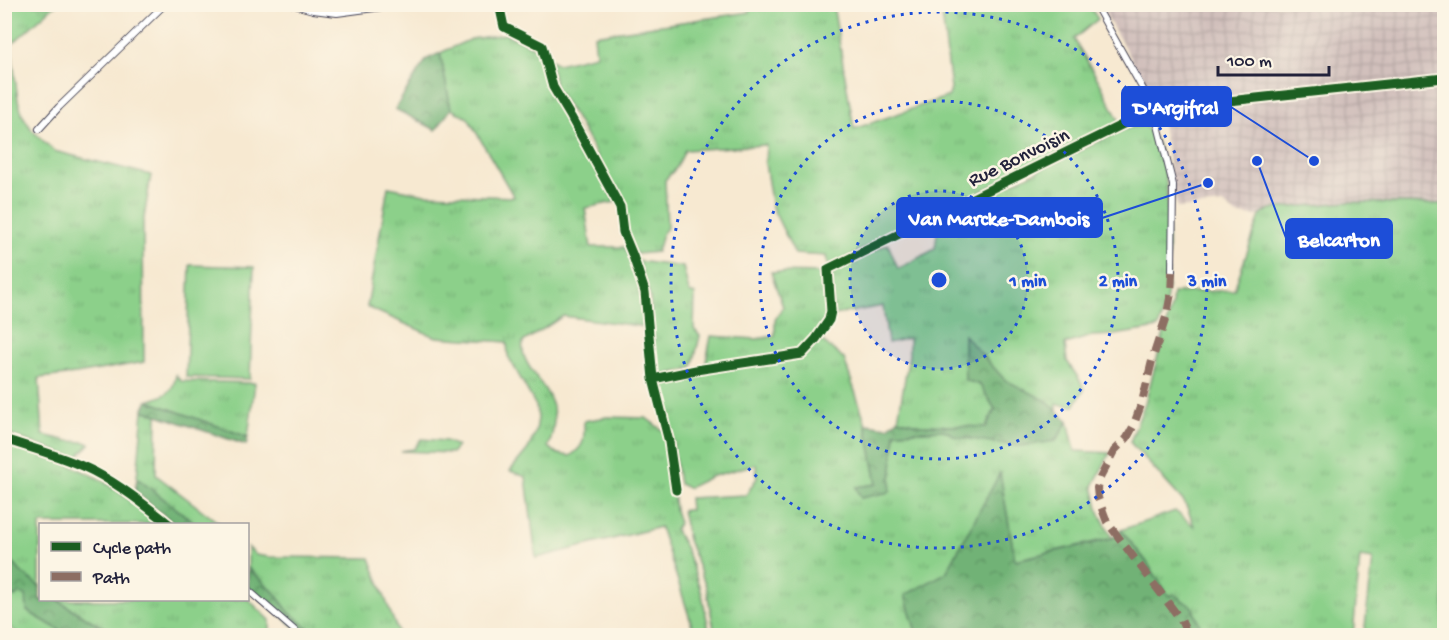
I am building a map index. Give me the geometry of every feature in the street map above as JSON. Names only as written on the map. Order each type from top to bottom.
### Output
[{"type":"street","points":[[39,129],[59,106],[165,4]]},
{"type":"street","points":[[291,4],[337,13],[404,4]]},
{"type":"street","points":[[499,4],[504,27],[542,46],[553,87],[620,207],[622,232],[645,292],[653,379],[669,442],[676,490]]},
{"type":"street","points":[[1095,4],[1154,109],[1173,185],[1172,272]]},
{"type":"street","points":[[1154,109],[1444,78]]},
{"type":"street","name":"Rue Bonvoisin","points":[[653,379],[802,354],[829,320],[831,311],[828,269],[1154,109]]},
{"type":"street","points":[[4,439],[95,472],[137,498],[167,523]]},
{"type":"street","points":[[249,591],[301,636]]},
{"type":"shaded area","points":[[1100,5],[1444,5],[1444,204],[1348,202],[1270,209],[1260,216],[1237,215],[1223,204],[1177,208],[1159,107]]},
{"type":"green space","points":[[4,5],[55,5],[11,45],[18,100],[23,116],[32,130],[54,151],[151,175],[143,224],[144,362],[39,378],[43,435],[90,444],[76,458],[5,433]]},
{"type":"green space","points":[[749,5],[833,5],[854,129],[949,96],[951,89],[941,5],[1089,5],[1098,19],[1074,39],[1120,123],[828,267],[826,256],[795,254],[772,207],[765,163],[766,145],[685,150],[677,167],[665,180],[667,228],[662,234],[657,252],[637,254],[632,250],[627,236],[624,212],[590,143],[556,89],[549,59],[558,64],[596,55],[594,35],[750,12]]},
{"type":"green space","points":[[506,34],[536,48],[543,58],[551,94],[570,120],[615,202],[585,208],[591,247],[625,247],[644,297],[646,327],[563,316],[523,342],[528,365],[548,394],[553,406],[554,424],[548,447],[558,454],[570,456],[583,441],[584,421],[607,417],[646,418],[665,432],[675,510],[679,523],[675,529],[686,549],[702,594],[710,635],[695,635],[660,527],[536,558],[526,477],[510,471],[528,449],[536,431],[538,418],[536,406],[508,356],[507,342],[435,337],[367,307],[388,187],[425,194],[514,197],[468,118],[451,109],[440,53],[471,39]]},
{"type":"green space","points":[[440,53],[451,109],[436,130],[395,109],[427,59]]},
{"type":"green space","points":[[1145,126],[1154,137],[1160,151],[1166,183],[1168,288],[1158,328],[1092,336],[1065,344],[1067,361],[1084,390],[1074,406],[1057,404],[1057,411],[1047,401],[1005,380],[964,336],[965,380],[980,385],[995,409],[986,427],[921,425],[898,419],[909,355],[909,338],[888,343],[883,306],[833,315],[831,276],[836,269],[888,244],[898,269],[935,249],[939,218],[1129,127]]},
{"type":"green space","points":[[1348,202],[1444,204],[1444,635],[1364,635],[1373,559],[1360,557],[1353,635],[1204,635],[1192,607],[1169,597],[1146,561],[1121,530],[1175,511],[1194,526],[1185,503],[1130,442],[1145,403],[1173,293],[1234,290],[1260,216],[1270,209]]},
{"type":"green space","points":[[638,261],[683,267],[689,292],[695,294],[694,329],[700,336],[692,368],[656,377],[650,297]]},
{"type":"green space","points":[[190,265],[254,267],[250,379],[186,377]]},
{"type":"green space","points":[[771,272],[824,273],[828,306],[827,319],[814,339],[800,353],[705,367],[711,336],[756,339],[775,336],[775,320],[783,307]]},
{"type":"green space","points":[[964,335],[1005,380],[1047,401],[1068,421],[1056,441],[1019,446],[957,437],[944,430],[895,432],[890,492],[861,498],[856,487],[877,484],[866,424],[888,427],[898,419],[921,425],[986,427],[995,409],[980,385],[965,380]]},
{"type":"green space","points":[[820,339],[844,359],[866,424],[877,484],[857,487],[861,498],[890,492],[895,432],[944,430],[957,437],[1056,441],[1068,421],[1075,451],[1110,453],[1093,486],[1099,512],[1112,538],[1015,560],[1000,474],[946,573],[906,595],[916,632],[913,635],[715,635],[706,586],[688,540],[682,510],[690,510],[689,498],[746,495],[757,478],[756,464],[710,477],[688,488],[679,484],[670,427],[656,381],[804,355]]},
{"type":"green space","points":[[176,375],[181,381],[255,383],[248,437],[148,401],[167,393],[173,386]]},
{"type":"green space","points":[[148,401],[248,437],[246,445],[143,410]]},
{"type":"green space","points":[[143,410],[157,415],[156,475],[219,523],[195,523],[137,478]]},
{"type":"green space","points":[[421,439],[446,441],[457,446],[452,453],[401,451],[414,449]]},
{"type":"green space","points":[[4,442],[90,474],[116,490],[160,523],[39,523],[39,586],[21,572],[5,553]]},
{"type":"green space","points":[[1000,473],[1015,560],[1111,539],[1121,530],[1146,561],[1169,596],[1174,594],[1192,607],[1204,635],[913,635],[916,632],[905,595],[946,573]]},
{"type":"green space","points":[[137,478],[195,523],[174,523],[135,492]]},
{"type":"green space","points":[[249,548],[256,555],[269,557],[370,558],[399,635],[317,635],[289,612],[272,590],[249,569]]},
{"type":"green space","points":[[5,553],[21,572],[39,586],[39,601],[59,601],[100,626],[127,635],[68,635],[27,611],[26,595],[19,593],[15,597],[5,593]]},
{"type":"green space","points":[[249,569],[272,590],[289,612],[317,635],[304,635],[249,589]]},
{"type":"green space","points":[[19,592],[27,595],[27,611],[68,635],[19,635],[5,623],[5,593],[15,597]]},
{"type":"green space","points":[[249,600],[270,620],[270,632],[273,635],[127,635],[100,626],[59,601]]},
{"type":"marked path","points":[[1172,272],[1167,314],[1142,402],[1133,427],[1127,438],[1114,451],[1097,488],[1098,498],[1107,522],[1181,620],[1188,636]]},
{"type":"cycle path","points":[[499,4],[504,27],[542,46],[553,87],[620,207],[623,232],[645,292],[653,379],[669,442],[676,490]]},
{"type":"cycle path","points":[[653,379],[802,354],[829,320],[831,311],[828,269],[1154,109],[1444,78]]},
{"type":"cycle path","points":[[4,439],[60,457],[93,471],[123,489],[168,523]]},
{"type":"place","name":"Belcarton","points":[[1257,161]]},
{"type":"place","name":"D'Argifral","points":[[1314,161]]},
{"type":"place","name":"Van Marcke-Dambois","points":[[1208,183]]}]
